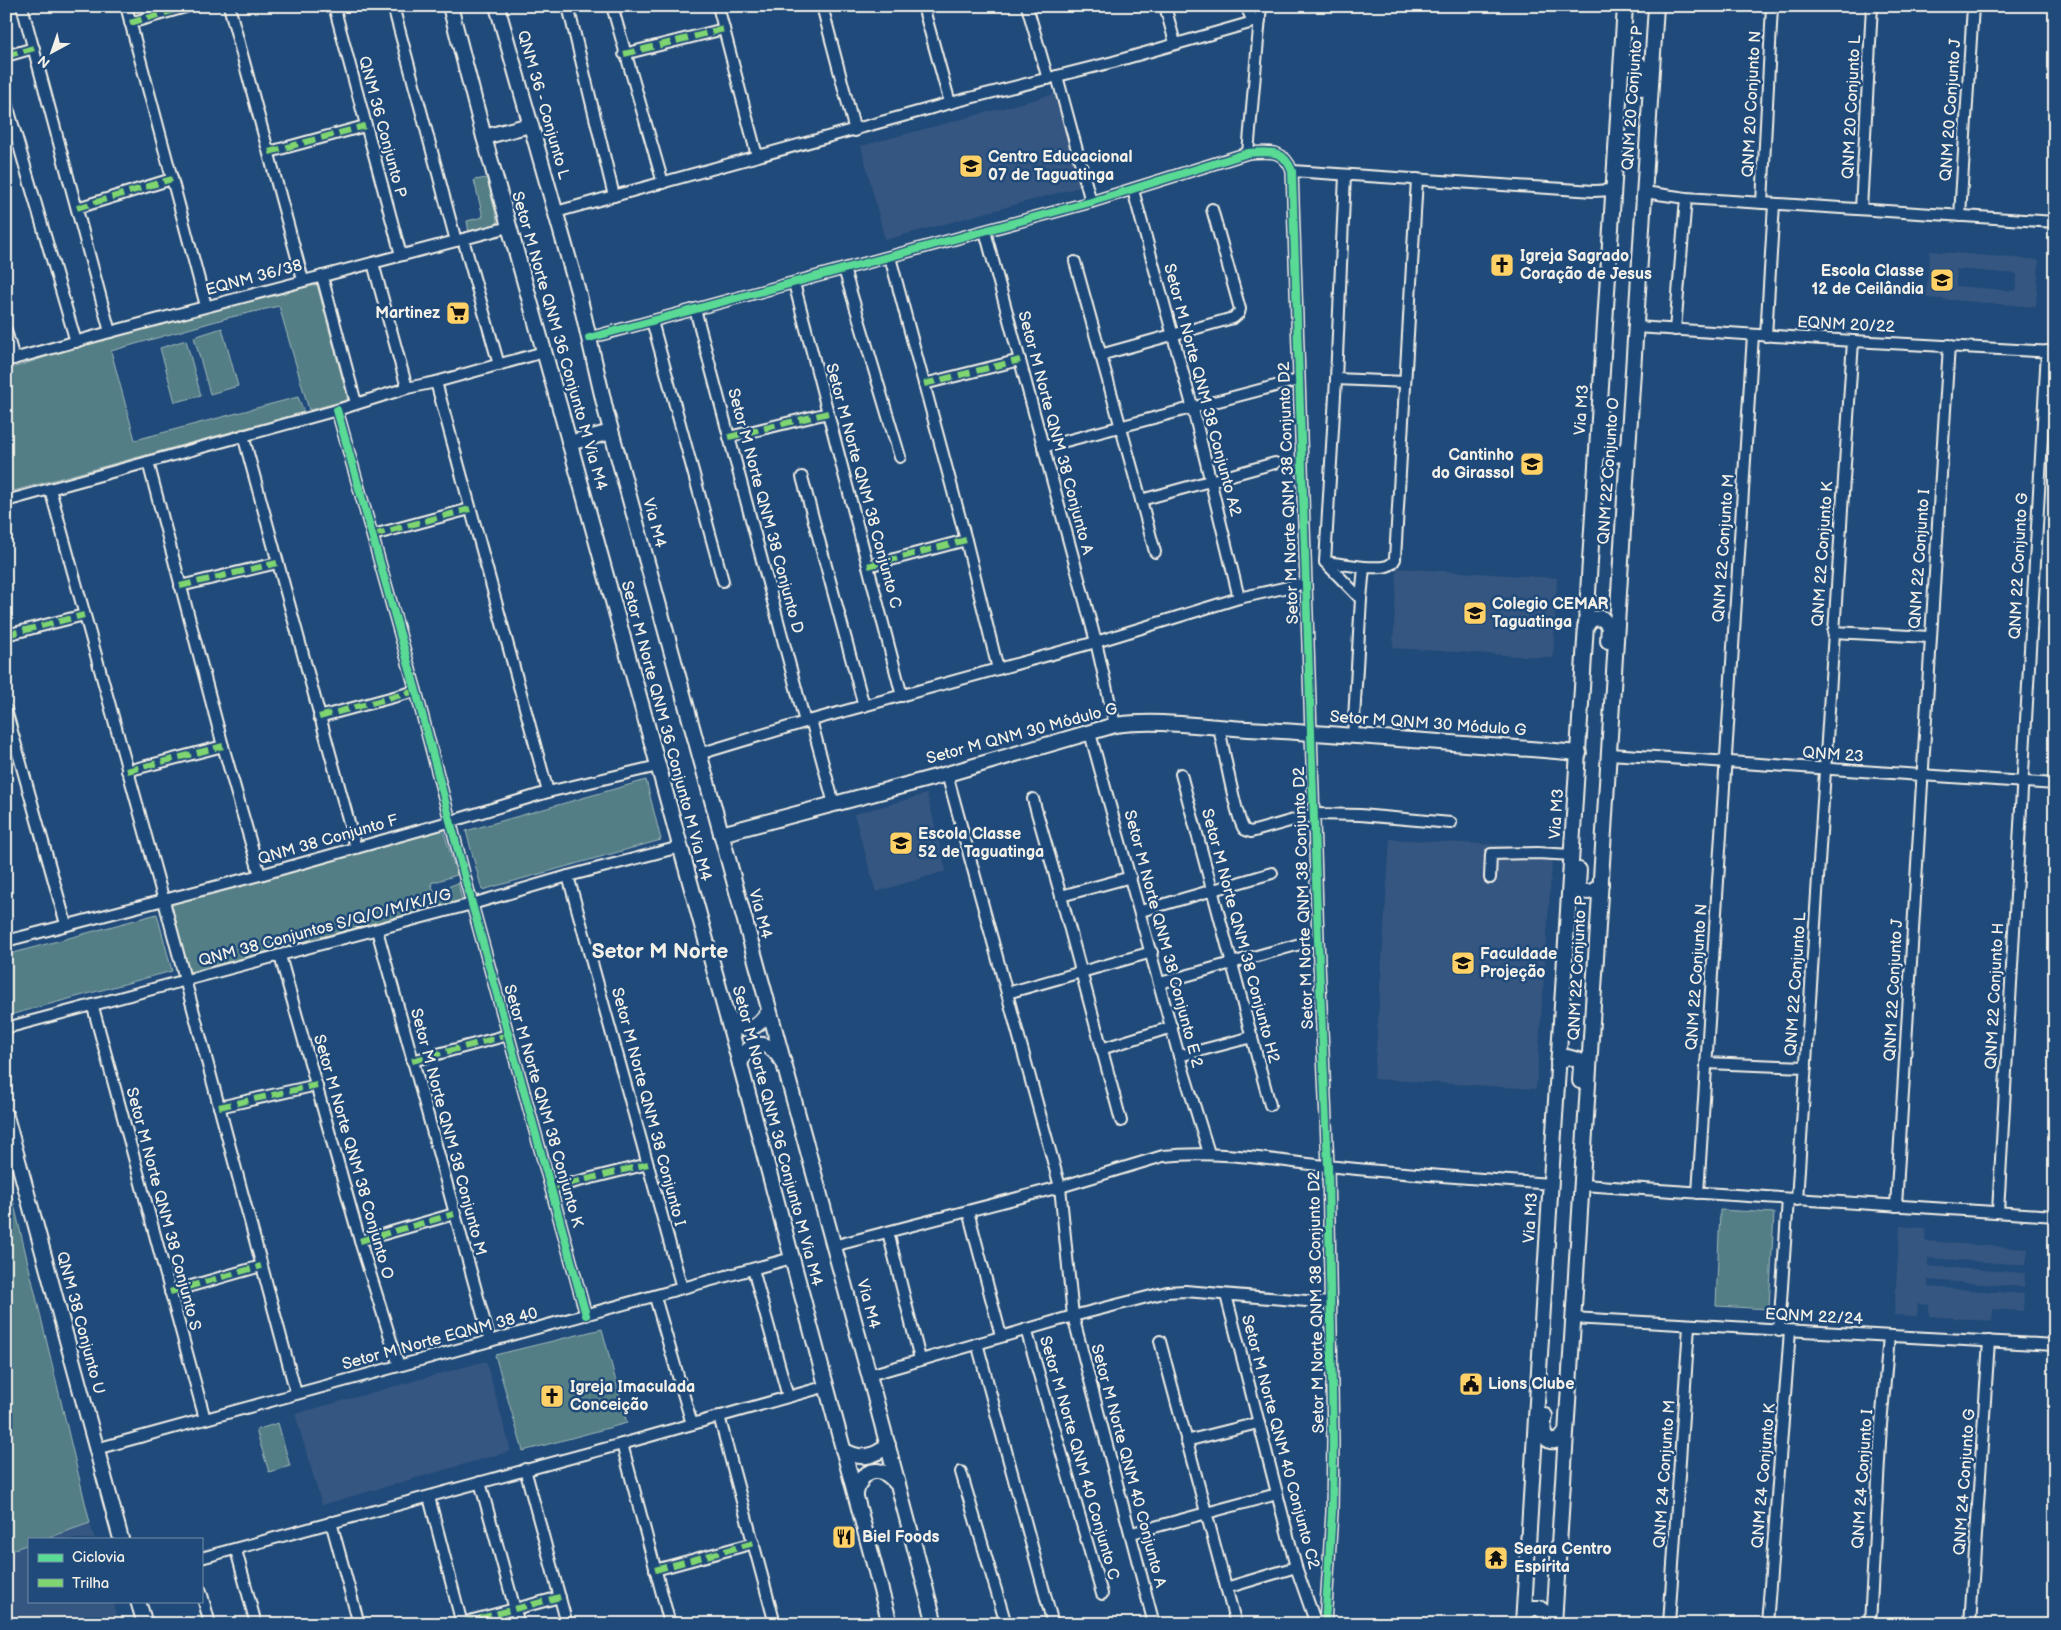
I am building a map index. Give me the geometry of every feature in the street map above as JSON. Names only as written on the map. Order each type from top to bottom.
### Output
[{"type":"main road","name":"Setor M Norte QNM 36 Conjunto M Via M4","points":[[450,6],[484,137],[740,1064],[856,1493]]},
{"type":"main road","name":"QNM 36 - Conjunto L","points":[[497,6],[556,212]]},
{"type":"main road","name":"Via M3","points":[[1523,1620],[1625,6]]},
{"type":"main road","name":"QNM 20 Conjunto P","points":[[1644,192],[1656,6]]},
{"type":"main road","points":[[1621,71],[1625,65],[1631,62],[1639,65],[1642,70],[1640,125],[1646,166]]},
{"type":"main road","points":[[484,137],[530,125]]},
{"type":"main road","name":"QNM 22 Conjunto O","points":[[1610,754],[1610,726],[1644,192]]},
{"type":"main road","name":"Via M4","points":[[556,212],[611,432],[869,1375],[935,1624]]},
{"type":"main road","points":[[1602,361],[1608,394],[1605,448],[1615,456],[1624,451],[1628,446]]},
{"type":"main road","points":[[569,443],[611,432]]},
{"type":"main road","points":[[1585,627],[1595,618],[1602,618],[1609,626],[1607,684],[1610,726]]},
{"type":"main road","name":"Setor M QNM 30 Módulo G","points":[[721,834],[947,774],[1115,725],[1154,722],[1579,753]]},
{"type":"main road","name":"QNM 22 Conjunto P","points":[[1582,1181],[1610,754]]},
{"type":"main road","points":[[1576,787],[1580,828],[1578,885],[1580,890],[1586,893],[1594,891],[1601,884]]},
{"type":"main road","points":[[725,1013],[738,1028],[747,1029],[756,1027],[768,1011]]},
{"type":"main road","points":[[740,1064],[748,1049],[760,1044],[774,1049],[782,1061]]},
{"type":"main road","points":[[1554,1624],[1582,1181],[1578,1120],[1581,1066],[1578,1060],[1571,1057],[1564,1058],[1558,1063]]},
{"type":"main road","name":"QNM 38 Conjunto U","points":[[6,1116],[121,1538]]},
{"type":"main road","points":[[1541,1335],[1546,1374],[1544,1433],[1548,1439],[1554,1442],[1561,1439],[1566,1433]]},
{"type":"main road","points":[[843,1450],[860,1457],[873,1456],[888,1445]]},
{"type":"main road","points":[[890,1624],[856,1493],[862,1476],[869,1472],[890,1475],[897,1484]]},
{"type":"main road","points":[[138,1602],[144,1624]]},
{"type":"main road","points":[[1523,1620],[1532,1608],[1539,1608],[1546,1613],[1547,1624]]},
{"type":"street","points":[[22,6],[110,332]]},
{"type":"street","points":[[126,6],[206,306]]},
{"type":"street","points":[[130,23],[189,6]]},
{"type":"street","points":[[229,6],[303,280]]},
{"type":"street","name":"QNM 36 Conjunto P","points":[[334,6],[401,255]]},
{"type":"street","points":[[393,6],[459,240],[499,365]]},
{"type":"street","points":[[568,6],[614,196]]},
{"type":"street","points":[[612,6],[624,54],[663,183]]},
{"type":"street","points":[[718,6],[757,156]]},
{"type":"street","points":[[822,6],[855,131]]},
{"type":"street","points":[[923,6],[950,103]]},
{"type":"street","points":[[1027,6],[1053,77],[1091,202]]},
{"type":"street","points":[[1165,6],[1175,43]]},
{"type":"street","points":[[1246,6],[1257,21]]},
{"type":"street","points":[[1248,153],[1257,21],[1261,6]]},
{"type":"street","name":"QNM 20 Conjunto N","points":[[1762,203],[1772,6]]},
{"type":"street","name":"QNM 20 Conjunto L","points":[[1861,210],[1872,6]]},
{"type":"street","name":"QNM 20 Conjunto J","points":[[1960,216],[1973,6]]},
{"type":"street","points":[[556,212],[855,131],[950,103],[1113,62],[1257,21]]},
{"type":"street","points":[[624,54],[724,29]]},
{"type":"street","points":[[6,56],[34,48]]},
{"type":"street","points":[[6,101],[76,342]]},
{"type":"street","points":[[269,152],[365,126]]},
{"type":"street","points":[[589,338],[1091,202],[1248,153],[1271,152],[1281,154],[1288,160],[1292,171],[1594,191],[1613,190]]},
{"type":"street","name":"Setor M Norte QNM 38 Conjunto D2","points":[[1292,171],[1318,939],[1328,1166],[1332,1512],[1325,1624]]},
{"type":"street","points":[[1345,176],[1325,562],[1361,599]]},
{"type":"street","points":[[77,208],[172,179]]},
{"type":"street","points":[[1325,562],[1364,567],[1388,566],[1391,565],[1395,558],[1417,179]]},
{"type":"street","name":"Setor M Norte QNM 38 Conjunto A2","points":[[1133,190],[1212,480],[1239,598]]},
{"type":"street","points":[[1644,192],[1686,198],[2055,222]]},
{"type":"street","points":[[1675,330],[1686,198]]},
{"type":"street","points":[[1766,336],[1774,204]]},
{"type":"street","points":[[1100,355],[1232,318],[1239,313],[1240,309],[1212,209]]},
{"type":"street","name":"EQNM 36/38","points":[[10,360],[303,280],[509,227]]},
{"type":"street","name":"Setor M Norte QNM 38 Conjunto A","points":[[986,231],[1096,642],[1115,725]]},
{"type":"street","points":[[890,257],[966,540],[998,669]]},
{"type":"street","points":[[1075,262],[1155,552]]},
{"type":"street","points":[[373,263],[407,388]]},
{"type":"street","points":[[844,269],[900,457]]},
{"type":"street","points":[[322,276],[356,403]]},
{"type":"street","name":"Setor M Norte QNM 38 Conjunto C","points":[[794,284],[902,696]]},
{"type":"street","name":"Setor M Norte QNM 38 Conjunto D","points":[[695,309],[808,721],[834,804]]},
{"type":"street","points":[[652,321],[723,581]]},
{"type":"street","name":"EQNM 20/22","points":[[1636,327],[2051,351]]},
{"type":"street","points":[[6,330],[10,360]]},
{"type":"street","name":"QNM 22 Conjunto M","points":[[1725,763],[1753,335]]},
{"type":"street","name":"QNM 22 Conjunto K","points":[[1824,769],[1853,341]]},
{"type":"street","name":"QNM 22 Conjunto I","points":[[1922,776],[1949,345]]},
{"type":"street","name":"QNM 22 Conjunto G","points":[[2021,782],[2051,351]]},
{"type":"street","points":[[6,501],[337,410],[407,388],[436,382],[544,352]]},
{"type":"street","points":[[924,384],[1020,360]]},
{"type":"street","points":[[1336,378],[1405,382]]},
{"type":"street","points":[[1043,447],[1298,380]]},
{"type":"street","points":[[436,382],[548,792]]},
{"type":"street","name":"Setor M Norte QNM 38 Conjunto K","points":[[337,410],[416,691],[452,822],[472,904],[586,1315]]},
{"type":"street","points":[[729,437],[828,413]]},
{"type":"street","points":[[243,435],[356,848]]},
{"type":"street","points":[[148,462],[223,746],[260,875]]},
{"type":"street","points":[[1141,500],[1275,463]]},
{"type":"street","points":[[802,477],[864,706]]},
{"type":"street","points":[[50,489],[164,901],[184,982],[296,1393]]},
{"type":"street","points":[[372,535],[470,509]]},
{"type":"street","points":[[868,566],[966,540]]},
{"type":"street","points":[[180,586],[277,563]]},
{"type":"street","points":[[1353,736],[1364,567]]},
{"type":"street","points":[[699,754],[808,721],[1096,642],[1239,598],[1306,583]]},
{"type":"street","points":[[6,635],[84,615]]},
{"type":"street","points":[[1833,632],[1930,637]]},
{"type":"street","points":[[319,717],[416,691]]},
{"type":"street","points":[[6,710],[66,924]]},
{"type":"street","points":[[1219,728],[1238,813],[1246,831],[1251,832],[1315,814],[1360,815],[1451,823]]},
{"type":"street","name":"Setor M Norte QNM 38 Conjunto E 2","points":[[1090,733],[1209,1153]]},
{"type":"street","points":[[127,771],[223,746]]},
{"type":"street","name":"QNM 23","points":[[1610,754],[2055,784]]},
{"type":"street","name":"QNM 22 Conjunto N","points":[[1698,1193],[1725,763]]},
{"type":"street","name":"QNM 38 Conjunto F","points":[[6,942],[66,924],[164,901],[452,822],[548,792],[658,766]]},
{"type":"street","name":"QNM 22 Conjunto L","points":[[1778,1331],[1806,1067],[1824,769]]},
{"type":"street","name":"Setor M Norte QNM 40 Conjunto A","points":[[947,774],[1060,1187],[1073,1316],[1132,1533],[1154,1624]]},
{"type":"street","name":"Setor M Norte QNM 38 Conjunto H2","points":[[1181,774],[1270,1105]]},
{"type":"street","name":"QNM 22 Conjunto J","points":[[1896,1206],[1922,776]]},
{"type":"street","name":"QNM 22 Conjunto H","points":[[1998,1212],[2021,782]]},
{"type":"street","points":[[1033,799],[1121,1121]]},
{"type":"street","name":"QNM 38 Conjuntos S/Q/O/M/K/I/G","points":[[6,1028],[377,930],[568,876],[680,848]]},
{"type":"street","points":[[1490,878],[1491,854],[1537,853],[1572,855]]},
{"type":"street","points":[[1141,910],[1272,873]]},
{"type":"street","name":"Setor M Norte QNM 38 Conjunto I","points":[[568,876],[682,1288]]},
{"type":"street","points":[[1061,896],[1131,877]]},
{"type":"street","name":"Setor M Norte QNM 38 Conjunto M","points":[[377,930],[490,1341]]},
{"type":"street","points":[[1160,983],[1318,939]]},
{"type":"street","points":[[1007,993],[1152,952]]},
{"type":"street","name":"Setor M Norte QNM 38 Conjunto O","points":[[280,956],[360,1241],[399,1366]]},
{"type":"street","name":"Setor M Norte QNM 38 Conjunto S","points":[[93,1006],[205,1419]]},
{"type":"street","points":[[1101,1049],[1172,1027]]},
{"type":"street","points":[[412,1061],[508,1035]]},
{"type":"street","points":[[1180,1056],[1252,1037]]},
{"type":"street","points":[[1706,1064],[1806,1067]]},
{"type":"street","points":[[219,1107],[317,1085]]},
{"type":"street","points":[[833,1246],[1060,1187],[1163,1156],[1209,1153],[1328,1166],[1551,1184]]},
{"type":"street","points":[[551,1188],[648,1164]]},
{"type":"street","points":[[1582,1181],[1698,1193],[2055,1216]]},
{"type":"street","points":[[968,1211],[1001,1336]]},
{"type":"street","points":[[360,1241],[454,1214]]},
{"type":"street","points":[[888,1232],[920,1359]]},
{"type":"street","name":"Setor M Norte EQNM 38 40","points":[[96,1448],[655,1297],[792,1258]]},
{"type":"street","points":[[170,1292],[262,1266]]},
{"type":"street","points":[[753,1270],[788,1397]]},
{"type":"street","points":[[869,1375],[1026,1329],[1167,1292],[1184,1291],[1331,1303]]},
{"type":"street","name":"Setor M Norte QNM 40 Conjunto C2","points":[[1226,1295],[1296,1567],[1316,1624]]},
{"type":"street","points":[[655,1297],[692,1424]]},
{"type":"street","name":"EQNM 22/24","points":[[1572,1318],[2055,1345]]},
{"type":"street","name":"QNM 24 Conjunto M","points":[[1669,1624],[1689,1326]]},
{"type":"street","name":"Setor M Norte QNM 40 Conjunto C","points":[[1026,1329],[1102,1594]]},
{"type":"street","name":"QNM 24 Conjunto K","points":[[1767,1624],[1790,1331]]},
{"type":"street","name":"QNM 24 Conjunto I","points":[[1870,1624],[1881,1425],[1889,1336]]},
{"type":"street","points":[[1160,1341],[1204,1513],[1236,1624]]},
{"type":"street","name":"QNM 24 Conjunto G","points":[[1970,1624],[1989,1341]]},
{"type":"street","points":[[977,1343],[1052,1624]]},
{"type":"street","points":[[202,1558],[622,1444],[827,1386]]},
{"type":"street","points":[[719,1416],[775,1624]]},
{"type":"street","points":[[1186,1441],[1258,1423]]},
{"type":"street","points":[[622,1444],[670,1624]]},
{"type":"street","points":[[525,1469],[567,1624]]},
{"type":"street","points":[[961,1472],[1006,1624]]},
{"type":"street","points":[[480,1482],[519,1624]]},
{"type":"street","points":[[1132,1533],[1277,1494]]},
{"type":"street","points":[[429,1497],[462,1623],[560,1597]]},
{"type":"street","points":[[331,1522],[359,1624]]},
{"type":"street","points":[[655,1570],[754,1543]]},
{"type":"street","points":[[236,1550],[256,1624]]},
{"type":"street","points":[[1226,1588],[1296,1567]]},
{"type":"street","points":[[202,1595],[210,1624]]},
{"type":"shaded area","name":"Centro Educacional 07 de Taguatinga","points":[[1058,93],[1080,187],[885,240],[861,146]]},
{"type":"shaded area","name":"Escola Classe 12 de Ceilândia","points":[[1930,251],[2039,260],[2036,307],[1926,298]],"holes":[[[1957,269],[2017,274],[2016,291],[1956,286]]]},
{"type":"shaded area","name":"Colegio CEMAR Taguatinga","points":[[1397,568],[1557,578],[1553,658],[1393,648]]},
{"type":"shaded area","name":"Escola Classe 52 de Taguatinga","points":[[927,794],[946,871],[876,892],[854,814]]},
{"type":"shaded area","name":"Faculdade Projeção","points":[[1390,839],[1553,848],[1536,1089],[1374,1079]]},
{"type":"shaded area","points":[[1900,1226],[1926,1228],[1925,1241],[2028,1249],[2026,1265],[1928,1258],[1928,1266],[2025,1273],[2024,1287],[1928,1280],[1928,1287],[2024,1294],[2023,1311],[1993,1309],[1992,1321],[1929,1316],[1929,1305],[1918,1304],[1917,1316],[1894,1315]]},
{"type":"shaded area","points":[[486,1361],[511,1451],[322,1505],[295,1414]]},
{"type":"shaded area","points":[[90,1523],[95,1538],[47,1538]]},
{"type":"shaded area","points":[[28,1544],[28,1602],[113,1602],[119,1624],[6,1624],[6,1552]]},
{"type":"green space","points":[[487,178],[498,224],[469,233],[467,221],[483,217],[474,180]]},
{"type":"green space","points":[[316,281],[348,400],[309,410],[279,306],[227,318],[111,351],[135,440],[298,397],[304,412],[6,493],[6,370],[73,348]]},
{"type":"green space","points":[[222,328],[238,386],[210,394],[194,337]]},
{"type":"green space","points":[[186,340],[201,396],[175,402],[160,348]]},
{"type":"green space","points":[[646,780],[661,840],[482,890],[466,831]]},
{"type":"green space","points":[[443,829],[457,875],[431,883],[434,892],[458,883],[462,900],[189,972],[169,904]]},
{"type":"green space","points":[[157,914],[172,971],[6,1016],[6,955]]},
{"type":"green space","points":[[6,1171],[90,1523],[47,1538],[28,1538],[28,1544],[6,1552]]},
{"type":"green space","points":[[1720,1210],[1774,1213],[1769,1309],[1716,1306]]},
{"type":"green space","points":[[2053,1252],[2055,1252],[2055,1312],[2049,1312]]},
{"type":"green space","points":[[602,1329],[627,1423],[523,1451],[495,1355]]},
{"type":"green space","points":[[278,1423],[290,1466],[269,1472],[256,1430]]},
{"type":"marked path","points":[[130,23],[189,6]]},
{"type":"marked path","points":[[624,54],[724,29]]},
{"type":"marked path","points":[[6,56],[34,48]]},
{"type":"marked path","points":[[269,152],[365,126]]},
{"type":"marked path","points":[[77,208],[172,179]]},
{"type":"marked path","points":[[924,384],[1020,360]]},
{"type":"marked path","points":[[729,437],[828,413]]},
{"type":"marked path","points":[[373,535],[470,509]]},
{"type":"marked path","points":[[868,566],[966,540]]},
{"type":"marked path","points":[[180,586],[277,563]]},
{"type":"marked path","points":[[6,635],[84,615]]},
{"type":"marked path","points":[[319,717],[416,691]]},
{"type":"marked path","points":[[127,771],[223,746]]},
{"type":"marked path","points":[[412,1061],[508,1035]]},
{"type":"marked path","points":[[219,1107],[317,1085]]},
{"type":"marked path","points":[[551,1188],[648,1164]]},
{"type":"marked path","points":[[360,1241],[454,1214]]},
{"type":"marked path","points":[[170,1292],[261,1266]]},
{"type":"marked path","points":[[655,1570],[754,1543]]},
{"type":"marked path","points":[[462,1623],[560,1597]]},
{"type":"cycle path","points":[[589,338],[1091,202],[1248,153],[1275,153],[1284,158],[1288,164],[1292,171],[1318,939],[1328,1166],[1333,1441],[1332,1512],[1325,1624]]},
{"type":"cycle path","points":[[337,410],[416,691],[472,904],[586,1315]]},
{"type":"place","name":"Centro Educacional 07 de Taguatinga","points":[[971,166]]},
{"type":"place","name":"Igreja Sagrado Coração de Jesus","points":[[1502,265]]},
{"type":"place","name":"Escola Classe 12 de Ceilândia","points":[[1942,280]]},
{"type":"place","name":"Martinez","points":[[458,313]]},
{"type":"place","name":"Cantinho do Girassol","points":[[1532,464]]},
{"type":"place","name":"Colegio CEMAR Taguatinga","points":[[1475,613]]},
{"type":"place","name":"Escola Classe 52 de Taguatinga","points":[[901,843]]},
{"type":"place","name":"Faculdade Projeção","points":[[1463,963]]},
{"type":"place","name":"Lions Clube","points":[[1471,1384]]},
{"type":"place","name":"Igreja Imaculada Conceição","points":[[552,1396]]},
{"type":"place","name":"Biel Foods","points":[[844,1537]]},
{"type":"place","name":"Seara Centro Espírita","points":[[1496,1558]]},
{"type":"district","name":"Setor M Norte","points":[[660,951]]}]
